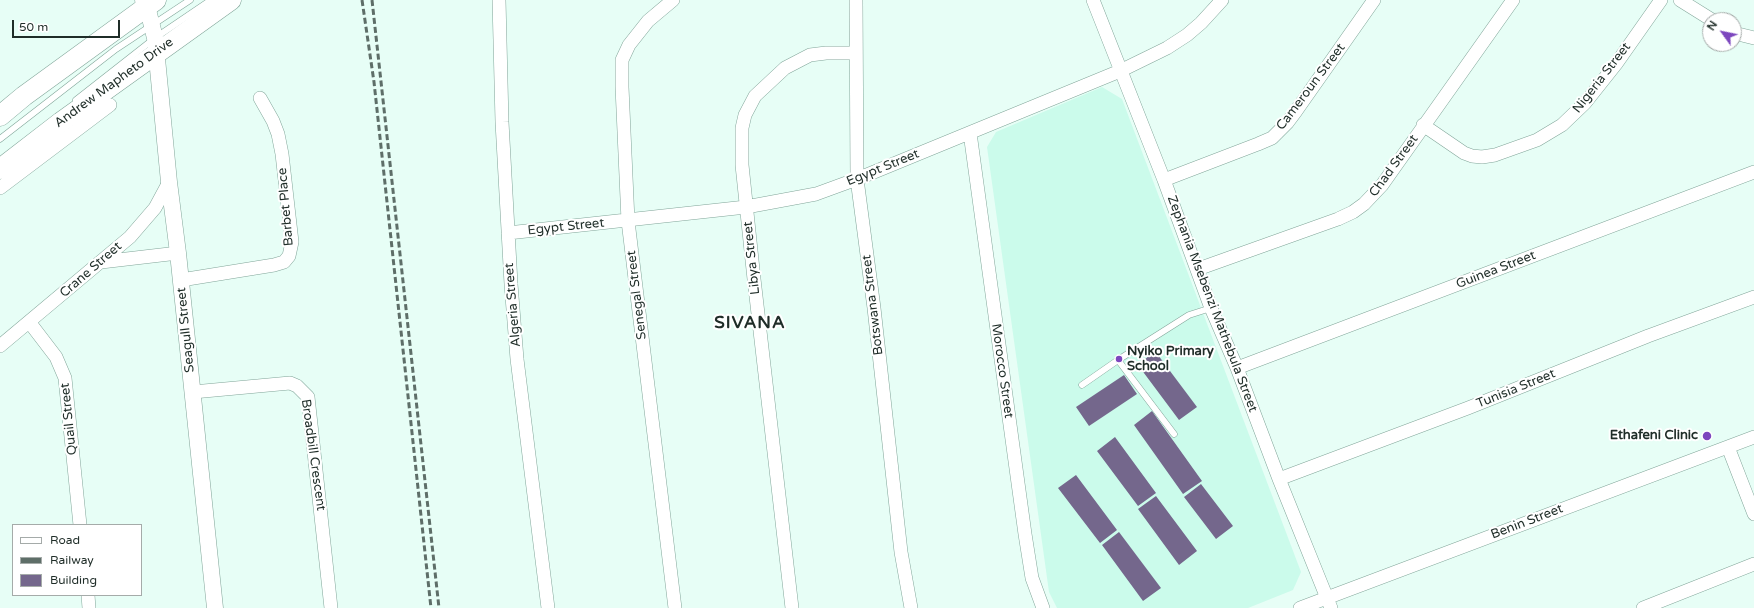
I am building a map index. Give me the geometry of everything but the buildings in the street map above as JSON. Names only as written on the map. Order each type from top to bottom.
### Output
[{"type":"main road","name":"Andrew Mapheto Drive","points":[[0,116],[24,96],[152,20],[231,0]]},
{"type":"main road","name":"Andrew Mapheto Drive","points":[[0,169],[61,122],[152,20]]},
{"type":"street","name":"Algeria Street","points":[[498,0],[508,233],[517,359],[548,608]]},
{"type":"street","name":"Senegal Street","points":[[673,0],[648,21],[629,44],[622,60],[628,221],[675,608]]},
{"type":"street","name":"Botswana Street","points":[[856,0],[857,179],[874,308],[901,552],[911,608]]},
{"type":"street","name":"Zephania Msebenzi Mathebula Street","points":[[1093,0],[1164,180],[1198,269],[1211,308],[1237,368],[1278,479],[1329,603]]},
{"type":"street","name":"Egypt Street","points":[[508,233],[746,207],[810,196],[857,179],[1120,71],[1167,48],[1187,35],[1202,23],[1222,0]]},
{"type":"street","name":"Cameroun Street","points":[[1164,180],[1272,138],[1287,124],[1374,0]]},
{"type":"street","name":"Chad Street","points":[[1198,269],[1338,219],[1353,212],[1364,204],[1382,185],[1512,0]]},
{"type":"street","name":"Nigeria Street","points":[[1423,125],[1464,153],[1472,156],[1482,157],[1495,155],[1537,140],[1562,125],[1585,103],[1616,64],[1661,0]]},
{"type":"street","points":[[1680,0],[1702,14]]},
{"type":"street","name":"Seagull Street","points":[[152,20],[215,608]]},
{"type":"street","points":[[1742,35],[1754,38]]},
{"type":"street","name":"Libya Street","points":[[792,608],[746,207],[741,145],[742,128],[745,115],[755,96],[785,68],[804,58],[826,53],[856,53]]},
{"type":"street","name":"Barbet Place","points":[[181,280],[274,266],[284,262],[289,256],[292,242],[282,154],[278,134],[273,121],[260,98]]},
{"type":"street","points":[[0,188],[110,105]]},
{"type":"street","name":"Morocco Street","points":[[970,133],[1025,534],[1032,578],[1043,608]]},
{"type":"street","name":"Guinea Street","points":[[1237,368],[1754,172]]},
{"type":"street","name":"Crane Street","points":[[0,346],[30,323],[130,237],[146,220],[161,200],[169,182]]},
{"type":"street","points":[[102,262],[178,252]]},
{"type":"street","name":"Tunisia Street","points":[[1278,479],[1468,408],[1648,336],[1754,297]]},
{"type":"street","name":"Quail Street","points":[[30,323],[56,357],[65,378],[80,524]]},
{"type":"street","name":"Broadbill Crescent","points":[[193,392],[290,383],[297,386],[308,397],[331,608]]},
{"type":"street","name":"Benin Street","points":[[1300,608],[1329,603],[1754,437]]},
{"type":"street","points":[[1728,447],[1754,514]]},
{"type":"street","points":[[1642,608],[1754,564]]},
{"type":"street","points":[[88,596],[89,608]]},
{"type":"lane","points":[[0,139],[152,20],[190,0]]},
{"type":"lane","points":[[68,105],[152,20],[211,0]]},
{"type":"lane","points":[[1082,385],[1118,360],[1190,315],[1211,308]]},
{"type":"lane","points":[[1118,360],[1174,434]]},
{"type":"shaded area","name":"Nyiko Primary School","points":[[1102,87],[1122,99],[1301,572],[1293,590],[1248,608],[1057,608],[1049,592],[987,147],[996,132]]},
{"type":"railway","points":[[362,0],[374,82],[431,608]]},
{"type":"railway","points":[[372,0],[439,608]]},
{"type":"place","name":"Nyiko Primary School","points":[[1119,359]]},
{"type":"place","name":"Ethafeni Clinic","points":[[1707,436]]},
{"type":"district","name":"SIVANA","points":[[750,324]]}]
